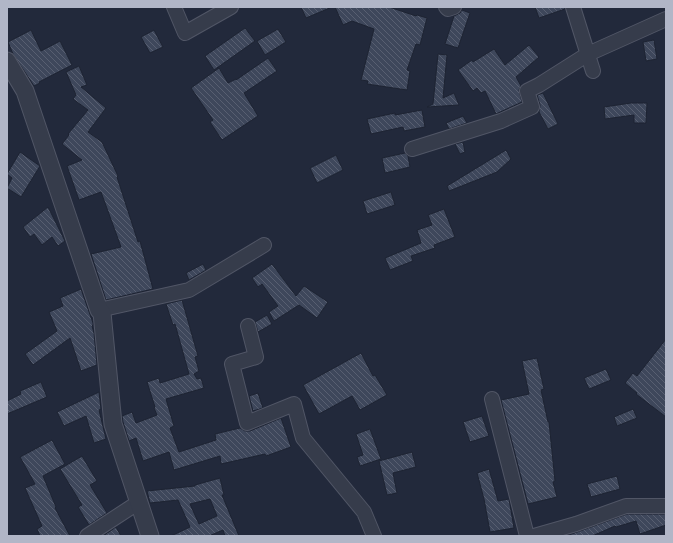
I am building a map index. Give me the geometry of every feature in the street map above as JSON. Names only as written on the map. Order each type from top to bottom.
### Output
[{"type":"street","points":[[174,7],[185,33],[231,7]]},
{"type":"street","points":[[446,7],[448,9],[454,7]]},
{"type":"street","points":[[573,7],[594,71]]},
{"type":"street","points":[[412,149],[501,121],[532,107],[527,91],[588,54],[666,19]]},
{"type":"street","points":[[7,61],[25,91],[99,310],[102,313],[113,424],[150,536]]},
{"type":"street","points":[[99,310],[189,290],[264,245]]},
{"type":"street","points":[[248,326],[256,357],[232,364],[247,423],[294,404],[303,438],[364,512],[374,536]]},
{"type":"street","points":[[492,399],[527,536]]},
{"type":"street","points":[[87,536],[139,502]]},
{"type":"street","points":[[534,536],[576,524],[626,506],[666,506]]},
{"type":"building","points":[[301,7],[332,7],[306,18]]},
{"type":"building","points":[[335,7],[389,7],[427,18],[420,45],[416,44],[407,70],[410,71],[407,90],[367,84],[368,81],[361,80],[374,29],[352,21],[343,25]]},
{"type":"building","points":[[535,7],[565,7],[565,9],[539,18]]},
{"type":"building","points":[[462,10],[470,13],[458,48],[445,44],[454,16]]},
{"type":"building","points":[[245,28],[255,41],[214,70],[205,56]]},
{"type":"building","points":[[278,29],[286,42],[265,55],[257,41]]},
{"type":"building","points":[[31,30],[41,51],[60,41],[72,65],[34,86],[13,54],[8,42]]},
{"type":"building","points":[[154,30],[163,47],[150,53],[141,37]]},
{"type":"building","points":[[654,40],[657,59],[646,61],[643,42]]},
{"type":"building","points":[[529,45],[539,57],[516,77],[521,86],[519,90],[522,102],[496,114],[485,91],[481,93],[477,88],[473,91],[458,70],[472,60],[473,62],[494,49],[505,65]]},
{"type":"building","points":[[438,54],[447,55],[443,98],[454,93],[459,105],[427,107],[433,104]]},
{"type":"building","points":[[268,58],[277,71],[244,93],[258,116],[222,140],[210,122],[213,120],[191,88],[219,68],[228,83],[236,80]]},
{"type":"building","points":[[79,66],[87,85],[81,87],[106,108],[88,132],[102,142],[118,176],[117,177],[138,242],[140,241],[153,289],[106,300],[91,254],[121,247],[101,192],[79,200],[67,166],[82,160],[62,144],[69,135],[68,134],[88,110],[73,99],[76,95],[66,72]]},
{"type":"building","points":[[543,93],[558,124],[548,129],[539,112],[540,105],[537,95]]},
{"type":"building","points":[[631,103],[647,103],[646,123],[634,123],[634,115],[605,119],[604,107]]},
{"type":"building","points":[[422,110],[425,127],[404,131],[403,127],[371,134],[367,119],[395,113],[395,115]]},
{"type":"building","points":[[463,116],[467,123],[449,129],[446,123]]},
{"type":"building","points":[[463,142],[465,152],[460,154],[455,144]]},
{"type":"building","points":[[506,150],[511,159],[497,172],[449,191],[447,186]]},
{"type":"building","points":[[20,152],[40,166],[21,197],[7,188],[12,178],[7,174]]},
{"type":"building","points":[[405,153],[408,156],[410,167],[385,173],[382,158]]},
{"type":"building","points":[[336,155],[343,170],[317,183],[310,168]]},
{"type":"building","points":[[391,192],[395,205],[367,214],[363,201]]},
{"type":"building","points":[[48,207],[65,241],[58,246],[52,237],[42,245],[34,234],[30,237],[23,227]]},
{"type":"building","points":[[444,209],[455,237],[434,245],[435,248],[411,256],[413,261],[390,270],[385,258],[421,243],[417,230],[432,225],[428,215]]},
{"type":"building","points":[[203,264],[206,270],[189,280],[186,273]]},
{"type":"building","points":[[272,264],[296,296],[304,286],[328,302],[317,318],[299,305],[274,321],[269,312],[278,306],[262,284],[258,287],[252,278]]},
{"type":"building","points":[[81,289],[93,323],[92,326],[97,365],[81,371],[70,338],[33,365],[25,354],[57,331],[49,312],[63,306],[60,298]]},
{"type":"building","points":[[182,300],[198,356],[195,357],[199,371],[194,374],[197,379],[201,378],[204,388],[166,399],[174,426],[170,428],[179,452],[216,440],[215,434],[240,428],[245,431],[250,431],[281,418],[291,447],[266,456],[265,454],[221,464],[220,456],[174,470],[169,452],[143,461],[136,438],[129,441],[122,416],[132,412],[136,423],[157,415],[147,382],[159,378],[160,383],[189,374],[175,324],[173,325],[166,304]]},
{"type":"building","points":[[267,315],[272,324],[258,332],[255,322]]},
{"type":"building","points":[[666,339],[666,417],[636,394],[637,393],[625,383],[633,373],[637,376]]},
{"type":"building","points":[[361,353],[373,376],[375,375],[387,395],[360,410],[352,396],[319,414],[303,385]]},
{"type":"building","points":[[537,358],[544,389],[541,390],[549,422],[555,481],[553,482],[557,497],[528,504],[501,400],[529,394],[522,361]]},
{"type":"building","points":[[606,369],[611,380],[589,389],[584,378]]},
{"type":"building","points":[[41,382],[47,397],[7,414],[7,401],[21,394],[20,391]]},
{"type":"building","points":[[99,392],[101,409],[99,410],[106,439],[94,443],[86,416],[64,426],[57,412]]},
{"type":"building","points":[[258,393],[263,408],[253,411],[249,396]]},
{"type":"building","points":[[633,409],[637,418],[617,426],[614,417]]},
{"type":"building","points":[[482,416],[489,436],[470,442],[463,422]]},
{"type":"building","points":[[370,429],[381,459],[360,466],[357,457],[363,455],[356,434]]},
{"type":"building","points":[[52,440],[65,464],[43,476],[56,507],[55,508],[70,536],[40,536],[37,529],[42,526],[25,488],[35,484],[20,457]]},
{"type":"building","points":[[412,452],[416,467],[393,473],[397,493],[387,495],[379,461]]},
{"type":"building","points":[[82,456],[97,481],[90,485],[107,513],[89,525],[78,507],[82,505],[60,469]]},
{"type":"building","points":[[489,469],[498,501],[509,499],[514,528],[490,532],[484,499],[477,473]]},
{"type":"building","points":[[617,476],[620,489],[591,497],[587,484]]},
{"type":"building","points":[[220,478],[224,495],[222,495],[239,536],[225,536],[223,530],[209,536],[171,536],[190,527],[178,500],[150,503],[147,491],[195,485]],"holes":[[[210,499],[217,516],[199,524],[190,504]]]},
{"type":"building","points":[[627,514],[666,514],[666,525],[640,534],[636,521],[616,527],[615,526],[592,536],[566,536]]},
{"type":"building","points":[[116,527],[121,536],[103,536]]}]
